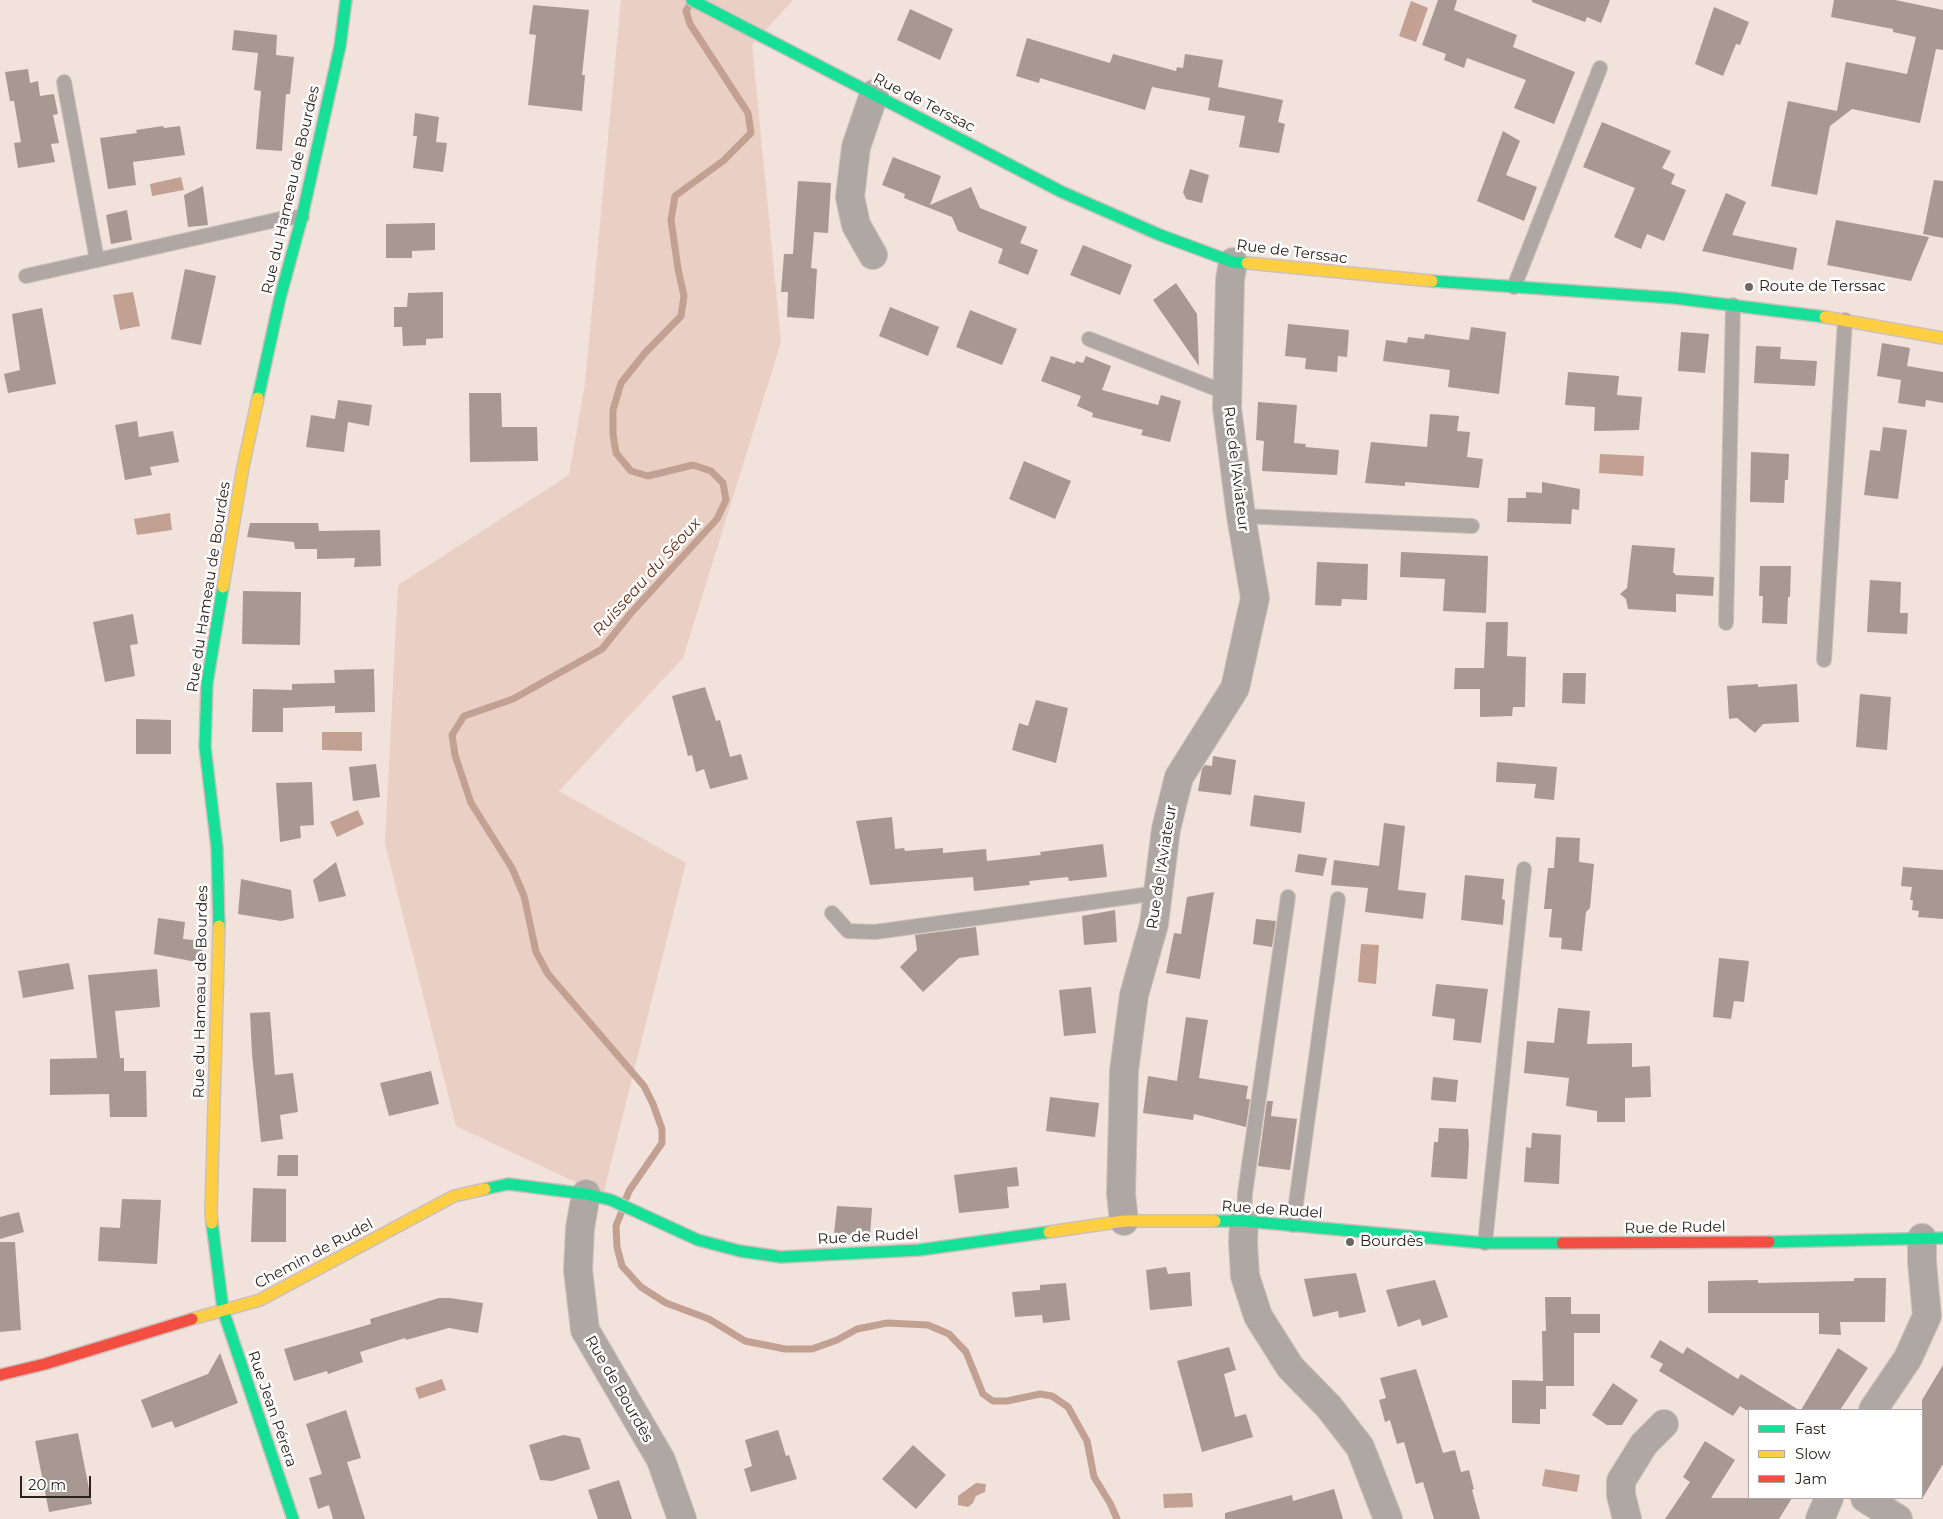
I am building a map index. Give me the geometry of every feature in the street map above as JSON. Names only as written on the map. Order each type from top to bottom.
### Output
[{"type":"street","name":"Rue du Hameau de Bourdes","points":[[223,1310],[211,1212],[219,920],[217,848],[205,747],[207,683],[243,467],[280,298],[302,217],[340,46],[346,0]]},
{"type":"street","name":"Rue de Terssac","points":[[693,0],[1068,195],[1160,235],[1233,262],[1369,276],[1674,298],[1845,320],[1943,338]]},
{"type":"street","points":[[873,255],[856,225],[850,196],[856,147],[874,94]]},
{"type":"street","name":"Rue de l'Aviateur","points":[[1124,1220],[1121,1194],[1124,1071],[1134,995],[1154,924],[1166,828],[1179,777],[1235,688],[1255,598],[1241,516],[1227,408],[1230,280],[1233,262]]},
{"type":"street","name":"Chemin de Rudel","points":[[0,1375],[45,1364],[260,1300],[454,1196],[508,1184],[599,1197]]},
{"type":"street","name":"Rue de Rudel","points":[[599,1197],[640,1212],[698,1240],[740,1251],[781,1257],[919,1250],[1124,1220],[1244,1221],[1485,1244],[1650,1244],[1932,1238]]},
{"type":"street","name":"Rue de Bourdès","points":[[599,1197],[580,1228],[578,1270],[585,1330],[661,1460],[682,1519]]},
{"type":"street","points":[[1244,1221],[1245,1276],[1258,1316],[1290,1367],[1328,1407],[1360,1447],[1388,1519]]},
{"type":"street","points":[[1874,1409],[1935,1321],[1922,1262],[1932,1238]]},
{"type":"street","name":"Rue Jean Pérera","points":[[223,1310],[293,1519]]},
{"type":"street","points":[[1627,1519],[1621,1495],[1622,1481],[1644,1444],[1664,1424]]},
{"type":"street","points":[[1820,1519],[1829,1499]]},
{"type":"street","points":[[1866,1499],[1898,1519]]},
{"type":"lane","points":[[1514,287],[1600,68]]},
{"type":"lane","points":[[64,82],[96,260]]},
{"type":"lane","points":[[26,276],[285,218],[302,217]]},
{"type":"lane","points":[[1726,623],[1733,305]]},
{"type":"lane","points":[[1824,660],[1845,320]]},
{"type":"lane","points":[[1089,339],[1227,393]]},
{"type":"lane","points":[[1241,516],[1472,526]]},
{"type":"lane","points":[[1485,1244],[1524,869]]},
{"type":"lane","points":[[832,913],[848,930],[875,932],[1158,892]]},
{"type":"lane","points":[[1244,1221],[1245,1193],[1288,896]]},
{"type":"lane","points":[[1293,1225],[1338,899]]},
{"type":"shaded area","points":[[621,0],[793,0],[752,45],[781,342],[683,658],[559,791],[686,863],[603,1195],[456,1126],[385,844],[398,585],[569,475],[585,384]]},
{"type":"shaded area","points":[[1411,1],[1428,8],[1416,42],[1399,36]]},
{"type":"shaded area","points":[[181,177],[184,190],[152,196],[150,184]]},
{"type":"shaded area","points":[[133,292],[140,326],[120,330],[113,295]]},
{"type":"shaded area","points":[[1600,454],[1644,456],[1643,476],[1599,473]]},
{"type":"shaded area","points":[[170,513],[172,530],[137,535],[134,519]]},
{"type":"shaded area","points":[[322,732],[362,732],[362,751],[322,750]]},
{"type":"shaded area","points":[[358,810],[364,824],[337,837],[330,822]]},
{"type":"shaded area","points":[[1361,944],[1379,945],[1376,984],[1358,982]]},
{"type":"shaded area","points":[[442,1379],[446,1390],[419,1399],[415,1388]]},
{"type":"shaded area","points":[[1545,1469],[1580,1475],[1577,1492],[1542,1486]]},
{"type":"shaded area","points":[[976,1483],[986,1484],[985,1492],[976,1496],[973,1503],[968,1507],[958,1505],[958,1496]]},
{"type":"shaded area","points":[[1192,1493],[1193,1507],[1164,1508],[1163,1494]]},
{"type":"building","points":[[1438,0],[1457,0],[1454,10],[1517,35],[1513,47],[1575,72],[1554,124],[1514,108],[1526,80],[1467,58],[1464,68],[1444,60],[1446,54],[1422,45]]},
{"type":"building","points":[[1532,0],[1610,0],[1601,23],[1587,17],[1585,22],[1532,2]]},
{"type":"building","points":[[1834,0],[1895,0],[1943,10],[1943,50],[1936,49],[1920,123],[1852,109],[1830,126],[1817,195],[1771,186],[1788,101],[1837,111],[1846,62],[1907,74],[1916,37],[1893,32],[1893,29],[1831,17]]},
{"type":"building","points":[[533,5],[589,10],[582,75],[585,75],[582,111],[528,105],[536,35],[529,34]]},
{"type":"building","points":[[1714,7],[1749,22],[1740,45],[1736,44],[1723,76],[1695,64]]},
{"type":"building","points":[[910,9],[953,29],[940,60],[897,40]]},
{"type":"building","points":[[234,30],[277,35],[276,55],[294,57],[290,94],[286,94],[282,151],[256,149],[261,91],[254,90],[258,53],[232,50]]},
{"type":"building","points":[[1027,38],[1110,63],[1113,54],[1176,71],[1177,67],[1183,68],[1185,54],[1223,60],[1218,87],[1283,100],[1278,122],[1285,124],[1279,153],[1239,147],[1245,116],[1208,110],[1210,98],[1152,87],[1145,110],[1040,78],[1039,83],[1016,76]]},
{"type":"building","points":[[28,69],[30,83],[38,81],[40,96],[54,94],[58,114],[53,115],[59,143],[51,144],[55,162],[18,168],[14,143],[21,142],[14,101],[10,101],[5,72]]},
{"type":"building","points":[[415,113],[439,117],[436,142],[447,143],[443,172],[413,168],[417,136],[413,136]]},
{"type":"building","points":[[1602,122],[1671,151],[1662,168],[1675,174],[1671,184],[1686,190],[1664,241],[1647,234],[1641,249],[1614,237],[1635,188],[1583,167]]},
{"type":"building","points":[[163,126],[164,128],[180,126],[185,155],[133,162],[136,185],[108,189],[100,138],[137,133],[136,130]]},
{"type":"building","points":[[1503,131],[1520,141],[1506,175],[1537,187],[1524,221],[1477,201]]},
{"type":"building","points":[[893,157],[941,176],[930,205],[971,187],[980,208],[1027,227],[1020,243],[1038,250],[1028,275],[998,263],[1003,249],[958,231],[952,217],[904,198],[905,194],[882,185]]},
{"type":"building","points":[[1190,169],[1209,175],[1202,203],[1186,199],[1183,192]]},
{"type":"building","points":[[1934,180],[1943,181],[1943,238],[1923,234]]},
{"type":"building","points":[[798,181],[831,183],[828,233],[814,232],[811,268],[817,269],[814,319],[787,317],[788,292],[781,292],[784,254],[793,254]]},
{"type":"building","points":[[203,186],[208,225],[188,227],[184,195]]},
{"type":"building","points":[[1726,193],[1746,202],[1732,235],[1797,248],[1793,270],[1702,251]]},
{"type":"building","points":[[127,210],[132,240],[111,244],[106,215]]},
{"type":"building","points":[[1836,220],[1929,237],[1911,281],[1827,265]]},
{"type":"building","points":[[435,223],[435,250],[412,251],[412,258],[386,258],[386,224]]},
{"type":"building","points":[[1083,245],[1132,265],[1120,295],[1070,275]]},
{"type":"building","points":[[185,269],[216,276],[201,345],[171,339]]},
{"type":"building","points":[[1176,283],[1197,314],[1199,366],[1153,300]]},
{"type":"building","points":[[443,292],[443,338],[426,339],[426,345],[403,346],[402,327],[394,327],[394,307],[407,307],[408,293]]},
{"type":"building","points":[[890,307],[939,327],[928,356],[879,336]]},
{"type":"building","points":[[42,308],[56,384],[8,393],[4,374],[20,370],[12,314]]},
{"type":"building","points":[[970,310],[1017,329],[1002,365],[956,347]]},
{"type":"building","points":[[1288,324],[1349,330],[1347,357],[1338,356],[1337,372],[1305,369],[1306,358],[1285,356]]},
{"type":"building","points":[[1471,327],[1506,332],[1499,394],[1448,387],[1450,370],[1383,361],[1386,340],[1407,343],[1408,337],[1424,339],[1425,334],[1469,340]]},
{"type":"building","points":[[1681,332],[1709,334],[1705,373],[1678,371]]},
{"type":"building","points":[[1882,343],[1910,348],[1907,366],[1943,372],[1943,403],[1926,400],[1925,407],[1898,403],[1901,380],[1877,376]]},
{"type":"building","points":[[1756,346],[1781,347],[1780,359],[1817,361],[1815,386],[1754,383]]},
{"type":"building","points":[[1051,356],[1075,364],[1076,361],[1083,363],[1086,356],[1111,366],[1102,390],[1158,405],[1161,395],[1181,401],[1170,442],[1141,435],[1143,430],[1092,417],[1093,413],[1077,406],[1081,396],[1041,381]]},
{"type":"building","points":[[1568,372],[1619,376],[1617,395],[1642,397],[1639,430],[1594,431],[1595,407],[1565,405]]},
{"type":"building","points":[[469,393],[501,393],[502,427],[537,427],[538,461],[470,462]]},
{"type":"building","points":[[338,400],[372,405],[369,426],[348,422],[344,452],[306,447],[311,415],[335,419]]},
{"type":"building","points":[[1258,402],[1297,405],[1294,443],[1306,444],[1305,447],[1339,450],[1337,475],[1262,471],[1264,441],[1256,440]]},
{"type":"building","points":[[1430,414],[1459,416],[1457,431],[1470,432],[1467,457],[1483,459],[1479,488],[1405,482],[1405,486],[1365,483],[1371,442],[1427,447]]},
{"type":"building","points":[[137,421],[139,437],[173,431],[179,462],[150,467],[152,475],[125,480],[115,425]]},
{"type":"building","points":[[1883,427],[1907,430],[1898,499],[1864,495],[1870,450],[1880,451]]},
{"type":"building","points":[[1751,452],[1789,454],[1788,480],[1785,480],[1784,503],[1750,502]]},
{"type":"building","points":[[1024,461],[1071,481],[1055,519],[1009,499]]},
{"type":"building","points":[[1542,482],[1580,489],[1579,510],[1572,509],[1571,524],[1507,522],[1508,498],[1526,498],[1526,492],[1542,493]]},
{"type":"building","points":[[250,523],[318,523],[319,531],[380,530],[381,566],[354,567],[355,558],[317,559],[317,549],[295,549],[294,542],[247,537]]},
{"type":"building","points":[[1632,545],[1675,548],[1673,573],[1675,575],[1714,577],[1713,596],[1676,594],[1676,612],[1628,609],[1626,599],[1620,594],[1627,588]]},
{"type":"building","points":[[1401,552],[1488,556],[1486,613],[1443,611],[1445,579],[1400,577]]},
{"type":"building","points":[[1317,562],[1368,564],[1367,600],[1342,599],[1341,606],[1315,605]]},
{"type":"building","points":[[1760,566],[1791,566],[1787,624],[1762,623],[1763,596],[1759,596]]},
{"type":"building","points":[[1870,580],[1901,582],[1900,613],[1908,613],[1907,634],[1867,632]]},
{"type":"building","points":[[243,591],[301,592],[300,645],[242,644]]},
{"type":"building","points":[[133,614],[138,644],[130,645],[135,676],[105,682],[93,622]]},
{"type":"building","points":[[1486,622],[1508,622],[1507,656],[1526,657],[1525,707],[1513,707],[1512,716],[1480,717],[1480,689],[1454,689],[1455,668],[1484,668]]},
{"type":"building","points":[[374,669],[375,712],[335,713],[335,706],[283,708],[283,732],[252,732],[253,689],[292,690],[292,684],[335,683],[334,670]]},
{"type":"building","points":[[1563,673],[1586,673],[1585,704],[1562,703]]},
{"type":"building","points":[[1758,684],[1758,687],[1797,684],[1799,722],[1763,724],[1755,733],[1737,718],[1729,719],[1727,686]]},
{"type":"building","points":[[705,687],[716,721],[720,720],[730,757],[741,754],[748,779],[710,789],[704,769],[696,772],[692,755],[688,756],[672,696]]},
{"type":"building","points":[[1860,694],[1891,697],[1887,750],[1856,747]]},
{"type":"building","points":[[1036,700],[1068,708],[1056,763],[1012,750],[1019,723],[1028,726]]},
{"type":"building","points":[[136,719],[171,720],[171,754],[136,754]]},
{"type":"building","points":[[1213,756],[1236,760],[1231,795],[1198,791],[1202,769],[1205,765],[1212,766]]},
{"type":"building","points":[[1497,762],[1557,767],[1554,800],[1534,798],[1536,784],[1496,782]]},
{"type":"building","points":[[376,764],[380,797],[353,801],[349,767]]},
{"type":"building","points":[[312,782],[314,825],[300,826],[301,838],[280,842],[276,783]]},
{"type":"building","points":[[1254,795],[1305,802],[1301,833],[1250,826]]},
{"type":"building","points":[[892,817],[895,849],[904,848],[905,851],[943,848],[943,853],[986,849],[987,861],[1041,855],[1040,852],[1103,844],[1107,877],[1069,881],[1068,877],[1029,881],[1030,885],[974,891],[973,877],[870,885],[856,821]]},
{"type":"building","points":[[1384,823],[1405,826],[1398,890],[1426,893],[1423,919],[1365,912],[1368,888],[1331,885],[1334,860],[1379,866]]},
{"type":"building","points":[[1556,837],[1580,838],[1579,862],[1594,864],[1590,908],[1586,912],[1582,951],[1561,949],[1562,938],[1549,937],[1552,909],[1544,909],[1548,868],[1554,868]]},
{"type":"building","points":[[1298,854],[1327,858],[1323,876],[1295,872]]},
{"type":"building","points":[[336,862],[346,896],[319,902],[313,880]]},
{"type":"building","points":[[1903,867],[1943,870],[1943,919],[1918,917],[1919,911],[1912,910],[1913,900],[1910,900],[1912,887],[1901,886]]},
{"type":"building","points":[[1465,875],[1504,879],[1502,899],[1505,900],[1503,925],[1461,920]]},
{"type":"building","points":[[241,879],[291,890],[294,918],[281,921],[238,914]]},
{"type":"building","points":[[1214,892],[1200,979],[1166,973],[1174,933],[1181,934],[1187,897]]},
{"type":"building","points":[[1115,910],[1117,942],[1084,945],[1082,916]]},
{"type":"building","points":[[158,918],[185,922],[183,939],[203,941],[202,963],[154,954]]},
{"type":"building","points":[[1256,919],[1276,921],[1272,947],[1253,944]]},
{"type":"building","points":[[976,927],[979,955],[959,958],[923,992],[900,967],[917,950],[915,935]]},
{"type":"building","points":[[1719,958],[1749,961],[1744,1002],[1734,1001],[1731,1019],[1713,1017]]},
{"type":"building","points":[[69,963],[74,989],[23,998],[18,971]]},
{"type":"building","points":[[157,969],[160,1007],[115,1011],[120,1058],[124,1058],[124,1071],[146,1071],[147,1117],[110,1117],[109,1094],[50,1095],[50,1059],[97,1058],[88,975]]},
{"type":"building","points":[[1436,984],[1488,989],[1481,1043],[1453,1040],[1455,1019],[1432,1016]]},
{"type":"building","points":[[1091,987],[1096,1033],[1064,1036],[1059,990]]},
{"type":"building","points":[[1558,1008],[1590,1011],[1587,1044],[1632,1043],[1632,1067],[1650,1066],[1651,1097],[1625,1098],[1625,1122],[1597,1122],[1597,1111],[1566,1106],[1569,1078],[1524,1073],[1527,1041],[1554,1043]]},
{"type":"building","points":[[270,1012],[275,1075],[293,1073],[298,1112],[280,1115],[283,1139],[261,1142],[250,1013]]},
{"type":"building","points":[[1186,1017],[1208,1020],[1199,1078],[1248,1086],[1246,1099],[1250,1099],[1246,1127],[1194,1114],[1193,1120],[1143,1113],[1148,1076],[1177,1081]]},
{"type":"building","points":[[431,1071],[439,1104],[389,1116],[380,1083]]},
{"type":"building","points":[[1433,1077],[1458,1080],[1456,1102],[1431,1100]]},
{"type":"building","points":[[1050,1097],[1099,1103],[1095,1137],[1046,1131]]},
{"type":"building","points":[[1267,1101],[1273,1101],[1271,1116],[1297,1119],[1290,1170],[1258,1166]]},
{"type":"building","points":[[1439,1128],[1468,1129],[1467,1179],[1431,1177],[1434,1142],[1438,1142]]},
{"type":"building","points":[[1532,1133],[1561,1135],[1559,1184],[1524,1182],[1526,1147],[1531,1148]]},
{"type":"building","points":[[278,1155],[298,1155],[298,1176],[277,1176]]},
{"type":"building","points":[[1017,1167],[1019,1186],[1007,1187],[1009,1208],[959,1213],[954,1175]]},
{"type":"building","points":[[253,1188],[286,1189],[286,1242],[251,1242]]},
{"type":"building","points":[[122,1199],[161,1200],[157,1264],[98,1261],[100,1227],[120,1228]]},
{"type":"building","points":[[837,1206],[872,1208],[870,1236],[834,1234]]},
{"type":"building","points":[[19,1212],[24,1232],[0,1239],[0,1217]]},
{"type":"building","points":[[0,1242],[15,1242],[21,1330],[0,1332]]},
{"type":"building","points":[[1166,1267],[1168,1274],[1190,1272],[1192,1306],[1150,1310],[1146,1270]]},
{"type":"building","points":[[1356,1273],[1366,1312],[1339,1318],[1338,1311],[1313,1317],[1304,1279]]},
{"type":"building","points":[[1854,1278],[1886,1278],[1885,1322],[1840,1322],[1841,1335],[1819,1334],[1819,1313],[1708,1313],[1708,1281],[1758,1280],[1758,1283],[1854,1281]]},
{"type":"building","points":[[1435,1280],[1448,1317],[1422,1326],[1420,1319],[1398,1327],[1386,1290]]},
{"type":"building","points":[[1066,1283],[1070,1320],[1043,1323],[1042,1315],[1015,1317],[1012,1292],[1040,1290],[1040,1285]]},
{"type":"building","points":[[1545,1297],[1571,1297],[1571,1314],[1600,1314],[1600,1333],[1574,1333],[1574,1386],[1546,1386],[1546,1409],[1540,1409],[1540,1424],[1512,1423],[1512,1380],[1543,1381],[1542,1331],[1546,1331]]},
{"type":"building","points":[[439,1298],[483,1303],[478,1333],[449,1328],[406,1340],[405,1338],[360,1352],[363,1362],[328,1374],[327,1371],[294,1381],[284,1349],[371,1324],[370,1319]]},
{"type":"building","points":[[1660,1340],[1683,1354],[1687,1347],[1738,1379],[1741,1374],[1797,1409],[1746,1410],[1740,1406],[1733,1416],[1659,1371],[1663,1364],[1650,1357]]},
{"type":"building","points":[[1229,1347],[1236,1370],[1224,1374],[1235,1417],[1246,1414],[1253,1437],[1202,1452],[1177,1361]]},
{"type":"building","points":[[1838,1348],[1868,1368],[1841,1409],[1802,1409]]},
{"type":"building","points":[[220,1353],[238,1403],[175,1428],[172,1421],[152,1428],[141,1400],[208,1374]]},
{"type":"building","points":[[1943,1365],[1943,1464],[1923,1497],[1923,1409],[1922,1400]]},
{"type":"building","points":[[1416,1369],[1443,1453],[1455,1450],[1461,1472],[1469,1470],[1480,1519],[1434,1519],[1423,1482],[1416,1484],[1404,1442],[1397,1444],[1390,1420],[1385,1422],[1379,1400],[1386,1398],[1380,1378]]},
{"type":"building","points":[[1613,1383],[1638,1400],[1622,1425],[1607,1425],[1592,1415]]},
{"type":"building","points":[[346,1410],[361,1458],[347,1462],[365,1519],[333,1519],[329,1505],[318,1509],[309,1478],[322,1474],[306,1424]]},
{"type":"building","points":[[778,1430],[786,1456],[789,1455],[797,1479],[751,1492],[744,1469],[752,1466],[745,1440]]},
{"type":"building","points":[[78,1433],[92,1504],[49,1512],[35,1441]]},
{"type":"building","points":[[563,1435],[580,1438],[590,1469],[552,1481],[540,1480],[529,1445]]},
{"type":"building","points":[[1705,1441],[1735,1460],[1711,1498],[1791,1499],[1779,1519],[1665,1519],[1690,1482],[1683,1477]]},
{"type":"building","points":[[913,1445],[946,1475],[916,1509],[882,1479]]},
{"type":"building","points":[[619,1480],[632,1519],[598,1519],[588,1490]]},
{"type":"building","points":[[1334,1489],[1343,1519],[1225,1519],[1225,1513],[1292,1495],[1293,1501]]},
{"type":"waterway","name":"Ruisseau du Séoux","points":[[625,1201],[629,1191],[662,1143],[662,1129],[653,1104],[644,1086],[548,974],[536,952],[524,896],[512,868],[471,803],[455,755],[452,735],[464,716],[513,699],[602,649],[631,613],[717,519],[726,500],[723,483],[711,471],[693,465],[648,476],[631,471],[616,453],[613,434],[613,410],[621,383],[645,353],[681,316],[684,296],[671,220],[675,196],[723,161],[751,133],[748,113],[690,24],[686,11],[689,6]]},
{"type":"waterway","name":"Ruisseau du Séoux","points":[[622,1211],[616,1226],[617,1247],[622,1266],[641,1287],[666,1303],[709,1319],[745,1341],[785,1349],[812,1349],[837,1340],[857,1329],[887,1323],[928,1325],[949,1334],[966,1352],[983,1394],[993,1401],[1007,1401],[1040,1394],[1052,1396],[1068,1407],[1087,1441],[1094,1477],[1110,1503],[1117,1519]]},
{"type":"traffic: fast","points":[[258,398],[280,298],[302,217],[340,46],[346,0]]},
{"type":"traffic: fast","points":[[692,0],[1062,192],[1160,235],[1233,262],[1247,263]]},
{"type":"traffic: fast","points":[[1432,281],[1674,298],[1825,317]]},
{"type":"traffic: fast","points":[[219,926],[217,848],[205,747],[207,683],[223,587]]},
{"type":"traffic: fast","points":[[485,1189],[508,1184],[586,1194],[611,1200],[698,1240],[740,1251],[781,1257],[919,1250],[1049,1232]]},
{"type":"traffic: fast","points":[[1215,1221],[1244,1221],[1485,1243],[1562,1243]]},
{"type":"traffic: fast","points":[[212,1223],[223,1310],[293,1519]]},
{"type":"traffic: fast","points":[[1769,1242],[1943,1238]]},
{"type":"traffic: slow","points":[[1247,263],[1432,281]]},
{"type":"traffic: slow","points":[[1825,317],[1943,338]]},
{"type":"traffic: slow","points":[[223,587],[243,467],[258,398]]},
{"type":"traffic: slow","points":[[212,1223],[219,926]]},
{"type":"traffic: slow","points":[[192,1319],[260,1300],[454,1196],[485,1189]]},
{"type":"traffic: slow","points":[[1049,1232],[1124,1221],[1215,1221]]},
{"type":"traffic: jam","points":[[1562,1243],[1769,1242]]},
{"type":"traffic: jam","points":[[0,1375],[45,1364],[192,1319]]},
{"type":"place","name":"Route de Terssac","points":[[1749,287]]},
{"type":"place","name":"Bourdès","points":[[1350,1242]]}]
